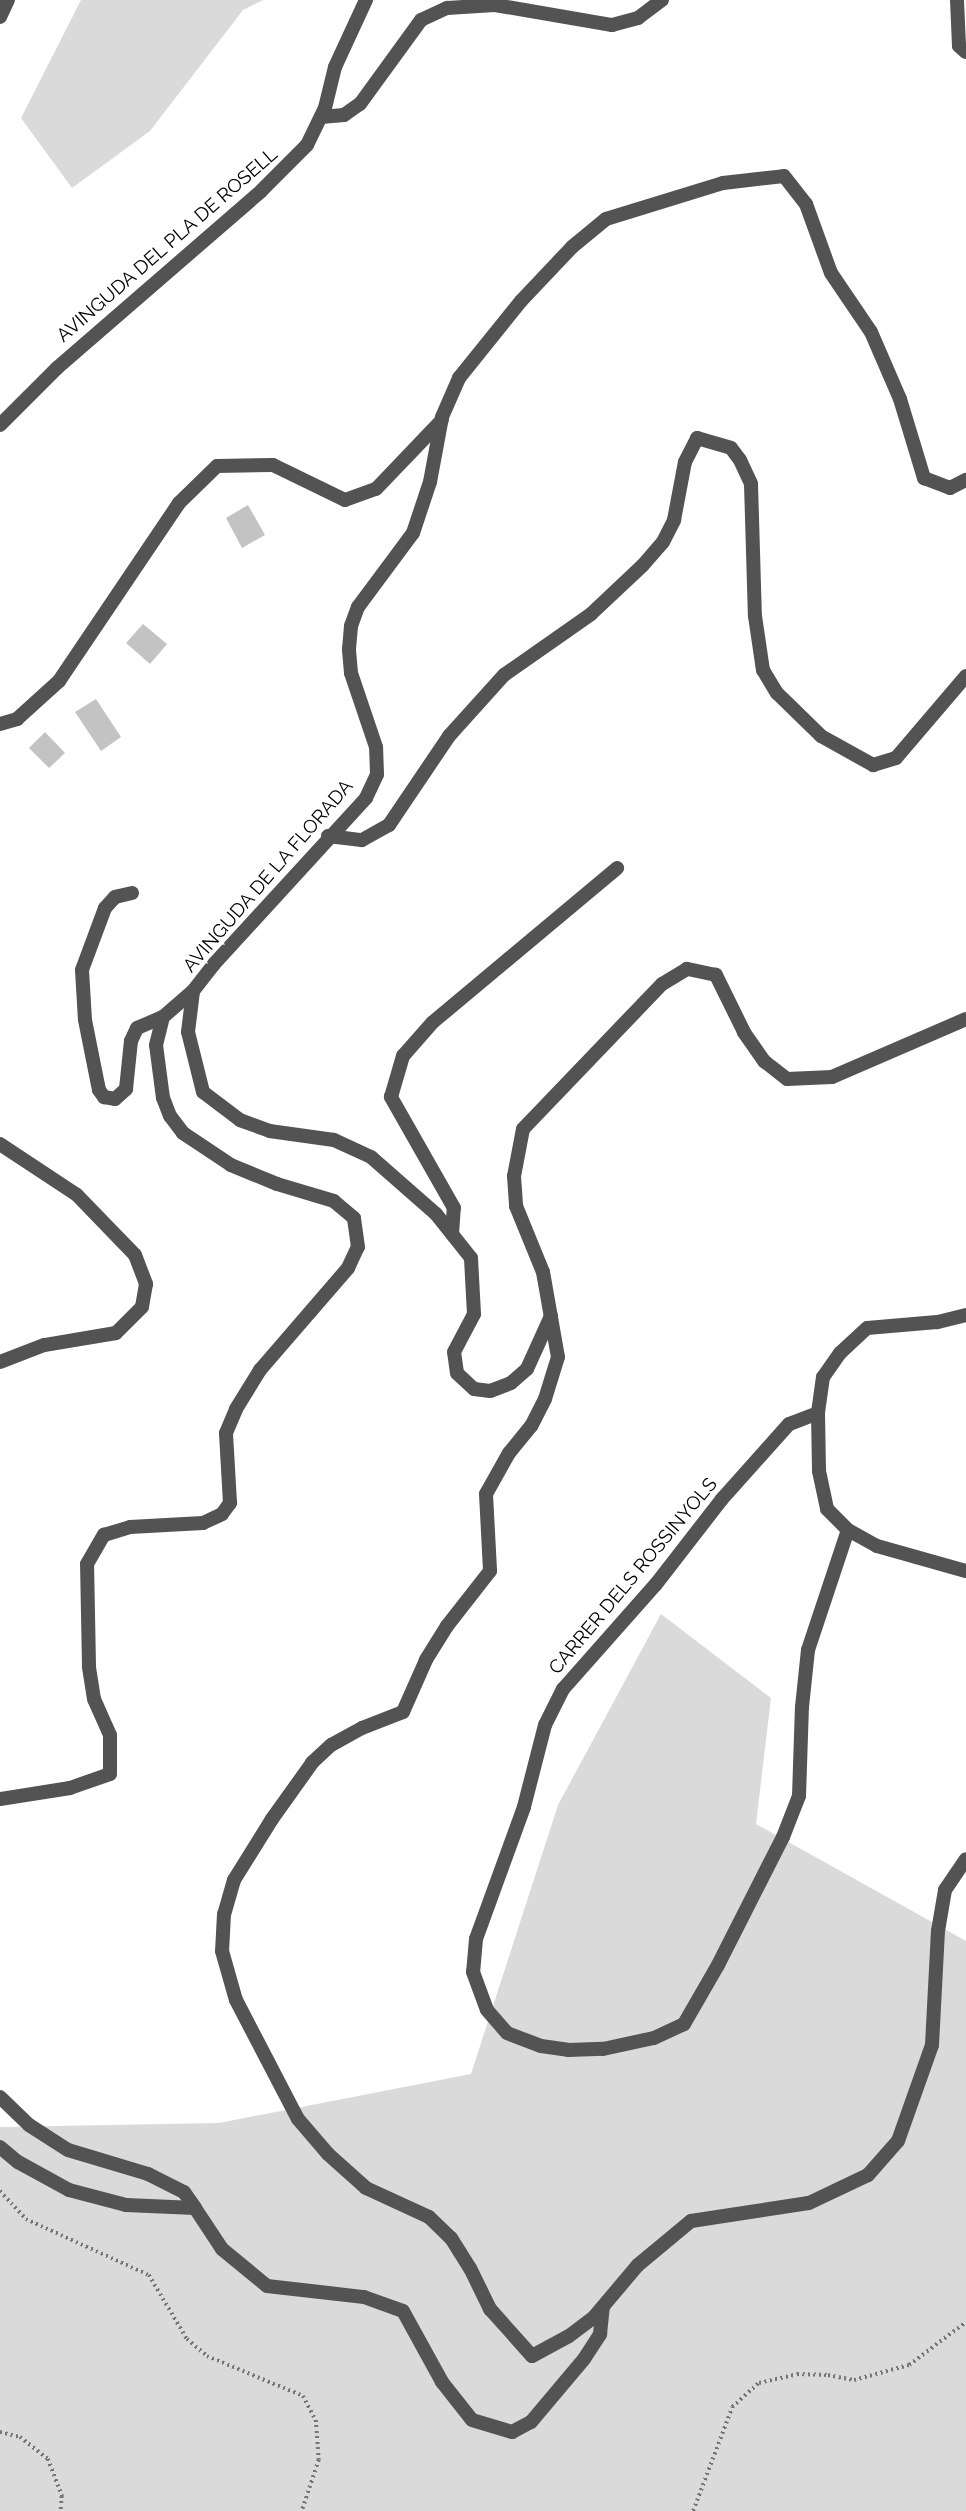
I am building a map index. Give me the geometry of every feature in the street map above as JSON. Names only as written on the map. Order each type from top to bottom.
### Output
[{"type":"street","points":[[0,17],[8,0]]},
{"type":"street","name":"AVINGUDA DEL PLA DE ROSELL","points":[[0,425],[57,368],[261,191],[307,145],[321,117],[335,67],[366,0]]},
{"type":"street","points":[[321,117],[344,115],[360,104],[421,20],[447,8],[495,5],[612,25],[638,18],[662,0]]},
{"type":"street","points":[[957,0],[960,46],[966,52]]},
{"type":"street","points":[[0,724],[17,719],[59,681],[179,503],[217,466],[273,465],[345,500],[376,489],[442,421],[459,378],[477,353],[572,247],[606,219],[723,183],[784,176],[806,204],[831,273],[871,332],[900,399],[924,478],[950,488],[966,480]]},
{"type":"street","name":"AVINGUDA DE LA FLORADA","points":[[442,421],[430,482],[413,533],[358,607],[351,626],[351,673],[376,747],[377,774],[366,798],[328,836],[193,991],[188,1032],[203,1092],[240,1120],[270,1131],[334,1140],[371,1157],[436,1214],[471,1258],[474,1314],[454,1352],[457,1373],[474,1389],[490,1391],[511,1383],[527,1369],[552,1314]]},
{"type":"street","points":[[328,836],[362,840],[389,825],[449,736],[503,675],[591,614],[643,565],[663,542],[674,520],[685,462],[697,438],[731,448],[751,484],[755,616],[763,670],[777,692],[821,736],[873,765],[896,758],[966,677]]},
{"type":"street","points":[[452,1234],[454,1208],[391,1097],[403,1056],[433,1022],[617,868]]},
{"type":"street","points":[[132,893],[114,897],[105,908],[82,970],[85,1020],[99,1090],[104,1097],[115,1099],[126,1089],[131,1041],[137,1028],[163,1017],[193,991]]},
{"type":"street","points":[[966,1018],[832,1077],[787,1079],[764,1061],[744,1032],[716,975],[687,970],[662,984],[523,1129],[514,1176],[516,1206],[543,1272],[558,1357],[545,1399],[531,1426],[509,1453],[486,1494],[490,1571],[447,1626],[426,1660],[403,1712],[362,1728],[331,1745],[312,1763],[272,1819],[233,1880],[224,1914],[222,1951],[241,2011],[298,2119],[328,2154],[366,2188],[429,2217],[451,2238],[490,2309],[532,2356],[569,2336],[603,2307],[638,2265],[691,2221],[808,2203],[868,2175],[898,2140],[932,2045],[938,1931],[945,1890],[966,1858]]},
{"type":"street","points":[[0,1799],[70,1788],[110,1774],[110,1735],[94,1699],[89,1666],[87,1563],[104,1535],[130,1527],[203,1523],[222,1514],[230,1503],[226,1433],[236,1409],[260,1370],[348,1268],[358,1247],[354,1218],[334,1201],[277,1184],[231,1165],[183,1133],[170,1116],[163,1098],[156,1045],[163,1017]]},
{"type":"street","points":[[0,1144],[77,1195],[135,1255],[146,1284],[142,1307],[116,1333],[44,1345],[0,1362]]},
{"type":"street","points":[[965,1572],[895,1553],[848,1530],[827,1509],[819,1471],[818,1413],[823,1377],[840,1353],[867,1328],[937,1322],[966,1315]]},
{"type":"street","name":"CARRER DELS ROSSINYOLS","points":[[818,1413],[789,1424],[722,1499],[656,1584],[563,1689],[545,1725],[524,1807],[476,1939],[473,1972],[487,2010],[507,2033],[541,2046],[568,2050],[603,2049],[654,2038],[684,2024],[718,1965],[783,1838],[799,1796],[802,1707],[808,1650],[848,1530]]},
{"type":"street","points":[[0,2097],[29,2125],[68,2150],[148,2174],[184,2192],[222,2249],[267,2286],[364,2297],[403,2311],[442,2382],[472,2420],[512,2432],[531,2421],[584,2359],[600,2334],[603,2307]]},
{"type":"street","points":[[0,2147],[18,2162],[69,2190],[126,2204],[195,2208]]},
{"type":"path","points":[[0,2192],[26,2219],[149,2275],[187,2339],[207,2356],[303,2396],[316,2420],[319,2460],[302,2511]]},
{"type":"path","points":[[693,2511],[732,2407],[759,2383],[797,2374],[828,2375],[853,2380],[909,2365],[966,2322]]},
{"type":"path","points":[[0,2432],[20,2437],[48,2459],[62,2496],[61,2511]]},
{"type":"shaded area","points":[[81,0],[263,0],[243,10],[150,131],[72,188],[21,118]]},
{"type":"shaded area","points":[[661,1614],[771,1698],[756,1824],[966,1941],[966,2511],[0,2511],[0,2127],[219,2123],[471,2074],[558,1805]]},
{"type":"building","points":[[248,505],[265,535],[242,548],[226,518]]},
{"type":"building","points":[[143,624],[167,644],[150,664],[126,643]]},
{"type":"building","points":[[96,699],[121,737],[101,751],[75,712]]},
{"type":"building","points":[[45,732],[65,753],[49,768],[29,748]]}]
